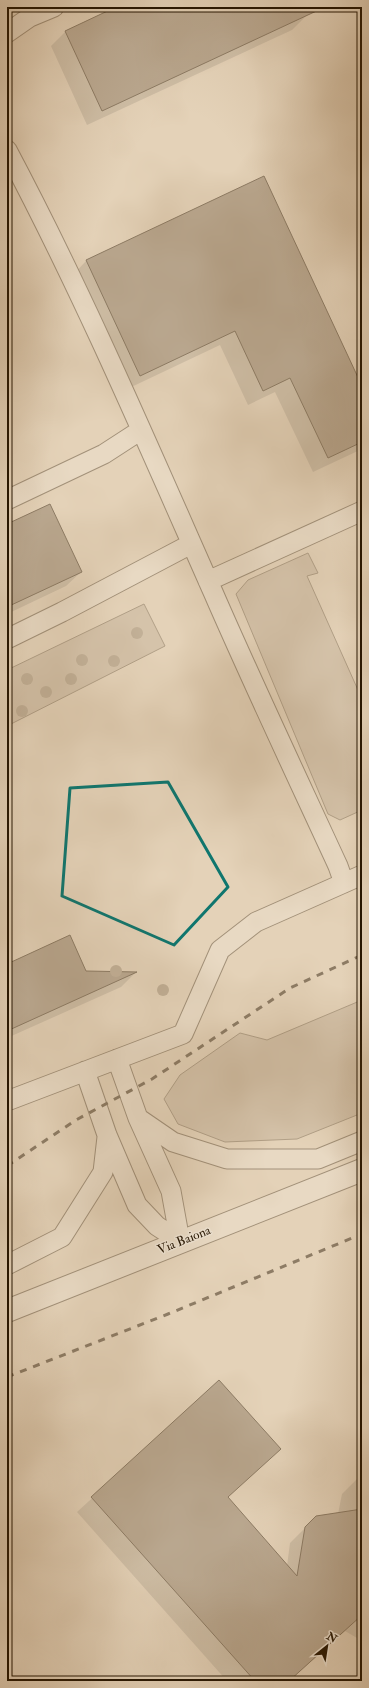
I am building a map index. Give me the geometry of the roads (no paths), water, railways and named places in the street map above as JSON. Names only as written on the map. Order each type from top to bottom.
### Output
[{"type":"street","name":"Via Baiona","points":[[7,1311],[362,1170]]},
{"type":"lane","points":[[7,33],[30,17],[54,7]]},
{"type":"lane","points":[[7,150],[48,226],[338,866],[344,883]]},
{"type":"lane","points":[[7,500],[104,454],[141,430]]},
{"type":"lane","points":[[208,581],[362,511]]},
{"type":"lane","points":[[7,639],[62,612],[191,544]]},
{"type":"lane","points":[[7,1101],[183,1034],[220,950],[256,922],[362,875]]},
{"type":"lane","points":[[117,1059],[138,1118],[171,1191],[180,1241]]},
{"type":"lane","points":[[85,1071],[108,1135],[137,1205],[157,1226],[180,1241]]},
{"type":"lane","points":[[138,1118],[173,1142],[227,1159],[318,1159],[362,1141]]},
{"type":"lane","points":[[7,1265],[62,1237],[103,1172],[108,1135]]},
{"type":"railway","points":[[7,1166],[76,1120],[152,1079],[290,988],[362,955]]},
{"type":"railway","points":[[7,1377],[168,1314],[362,1234]]}]
